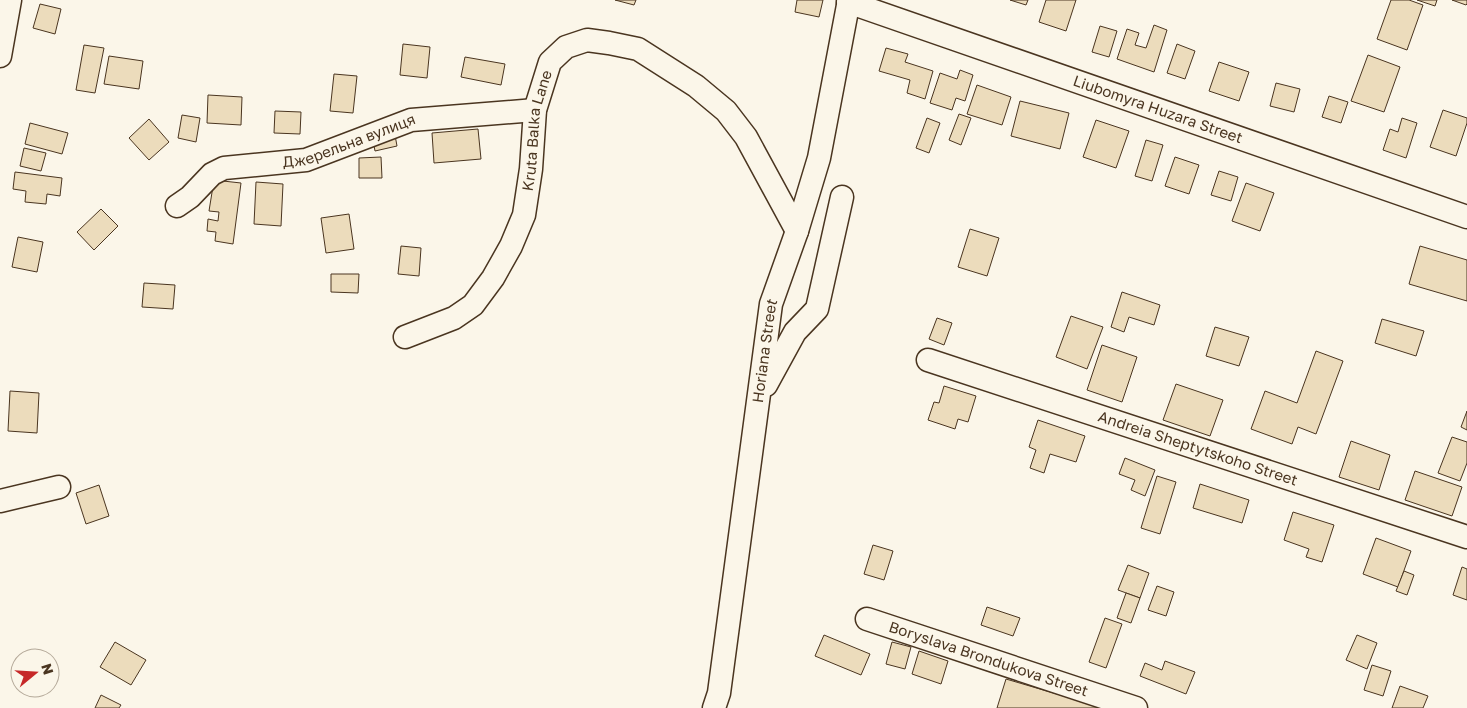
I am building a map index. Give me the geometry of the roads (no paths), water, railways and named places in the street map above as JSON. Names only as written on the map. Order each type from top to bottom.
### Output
[{"type":"street","points":[[0,56],[10,0]]},
{"type":"street","name":"Liubomyra Huzara Street","points":[[848,1],[1467,217]]},
{"type":"street","name":"Horiana Street","points":[[714,708],[719,693],[771,304],[797,231],[819,158],[848,1]]},
{"type":"street","name":"Kruta Balka Lane","points":[[405,337],[454,318],[473,305],[493,278],[511,246],[524,214],[531,169],[535,110],[550,62],[566,47],[587,40],[638,49],[696,86],[726,111],[746,137],[797,231]]},
{"type":"street","name":"Джерельна вулиця","points":[[177,206],[190,197],[212,174],[224,168],[306,160],[411,120],[535,110]]},
{"type":"street","points":[[760,397],[795,332],[817,309],[842,198]]},
{"type":"street","name":"Andreia Sheptytskoho Street","points":[[928,360],[1467,537]]},
{"type":"street","points":[[0,501],[59,487]]},
{"type":"street","name":"Boryslava Brondukova Street","points":[[867,619],[1136,708]]}]
